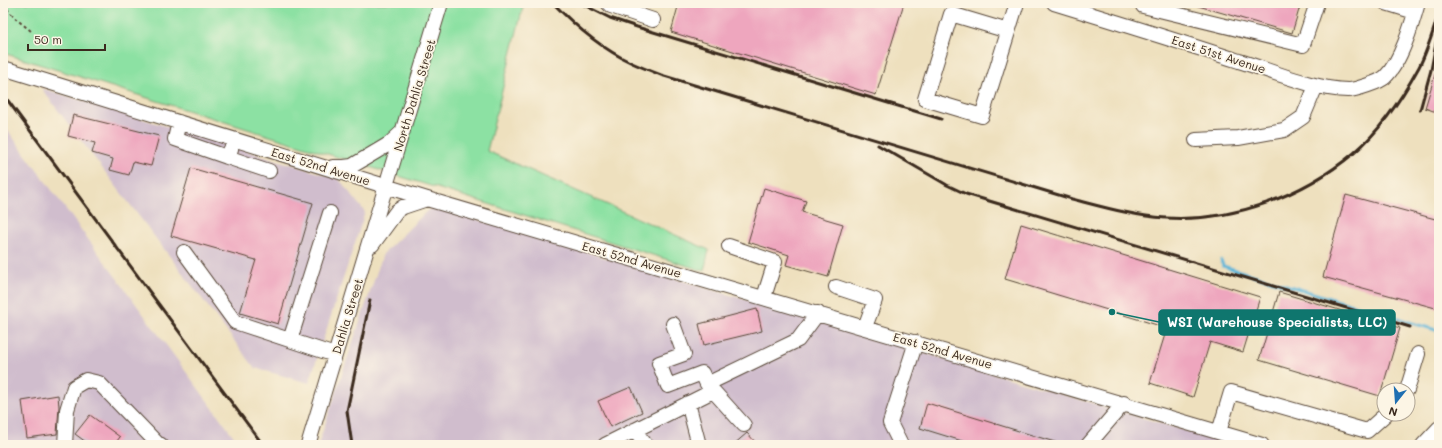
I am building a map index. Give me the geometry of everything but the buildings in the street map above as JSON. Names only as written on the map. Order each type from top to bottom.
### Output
[{"type":"street","name":"North Dahlia Street","points":[[386,186],[441,3]]},
{"type":"street","points":[[608,3],[611,6],[653,20]]},
{"type":"street","points":[[1008,31],[951,14],[925,99],[982,116],[1017,3]]},
{"type":"street","name":"East 51st Avenue","points":[[1054,3],[1316,86],[1349,90],[1384,78],[1403,48],[1417,7]]},
{"type":"street","points":[[1143,6],[1303,45],[1317,3]]},
{"type":"street","points":[[1386,3],[1417,7]]},
{"type":"street","name":"East 52nd Avenue","points":[[3,68],[427,199],[1124,403],[1262,445]]},
{"type":"street","points":[[1196,140],[1238,138],[1284,130],[1303,117],[1316,86]]},
{"type":"street","points":[[179,122],[175,139],[270,171]]},
{"type":"street","points":[[318,165],[344,167],[352,166],[389,144],[403,131]]},
{"type":"street","points":[[228,158],[234,139]]},
{"type":"street","name":"Dahlia Street","points":[[308,445],[386,186]]},
{"type":"street","points":[[362,264],[371,246],[397,211],[403,207],[427,199]]},
{"type":"street","points":[[290,340],[330,213]]},
{"type":"street","points":[[729,246],[775,262],[764,298]]},
{"type":"street","points":[[184,252],[235,322],[335,355]]},
{"type":"street","points":[[836,287],[875,300],[865,327]]},
{"type":"street","points":[[605,445],[688,403],[710,388],[798,340],[818,313]]},
{"type":"street","points":[[673,324],[684,354],[659,363],[668,386],[702,373],[710,388],[744,425]]},
{"type":"street","points":[[901,445],[890,423],[916,342]]},
{"type":"street","points":[[1409,382],[1418,354]]},
{"type":"street","points":[[65,445],[67,410],[74,387],[86,380],[99,383],[138,424],[162,445]]},
{"type":"street","points":[[1219,432],[1231,392],[1368,431],[1378,422]]},
{"type":"street","points":[[688,403],[699,445]]},
{"type":"street","points":[[1088,445],[1124,403]]},
{"type":"street","points":[[1424,445],[1439,428]]},
{"type":"street","points":[[634,430],[646,445]]},
{"type":"path","points":[[3,4],[16,19],[31,31]]},
{"type":"shaded area","points":[[41,88],[339,179],[365,212],[309,383],[255,368]]},
{"type":"shaded area","points":[[3,124],[240,445],[3,445]]},
{"type":"shaded area","points":[[432,206],[1235,445],[318,445],[383,254]]},
{"type":"green space","points":[[3,3],[524,3],[487,151],[709,250],[704,271],[3,53]]},
{"type":"waterway","points":[[1221,260],[1223,266],[1439,331]]},
{"type":"railway","points":[[553,3],[580,29],[610,51],[632,63],[661,75],[1072,199],[1130,213],[1166,218],[1216,216],[1241,211],[1266,203],[1290,194],[1313,182],[1354,153],[1382,124],[1412,79],[1422,61],[1439,13]]},
{"type":"railway","points":[[580,3],[610,18],[637,27],[941,119]]},
{"type":"railway","points":[[1420,110],[1431,70],[1439,28]]},
{"type":"railway","points":[[3,94],[263,445]]},
{"type":"railway","points":[[878,145],[947,185],[966,194],[1410,327]]},
{"type":"railway","points":[[352,445],[347,411],[370,300]]},
{"type":"place","name":"WSI (Warehouse Specialists, LLC)","points":[[1112,312]]}]
